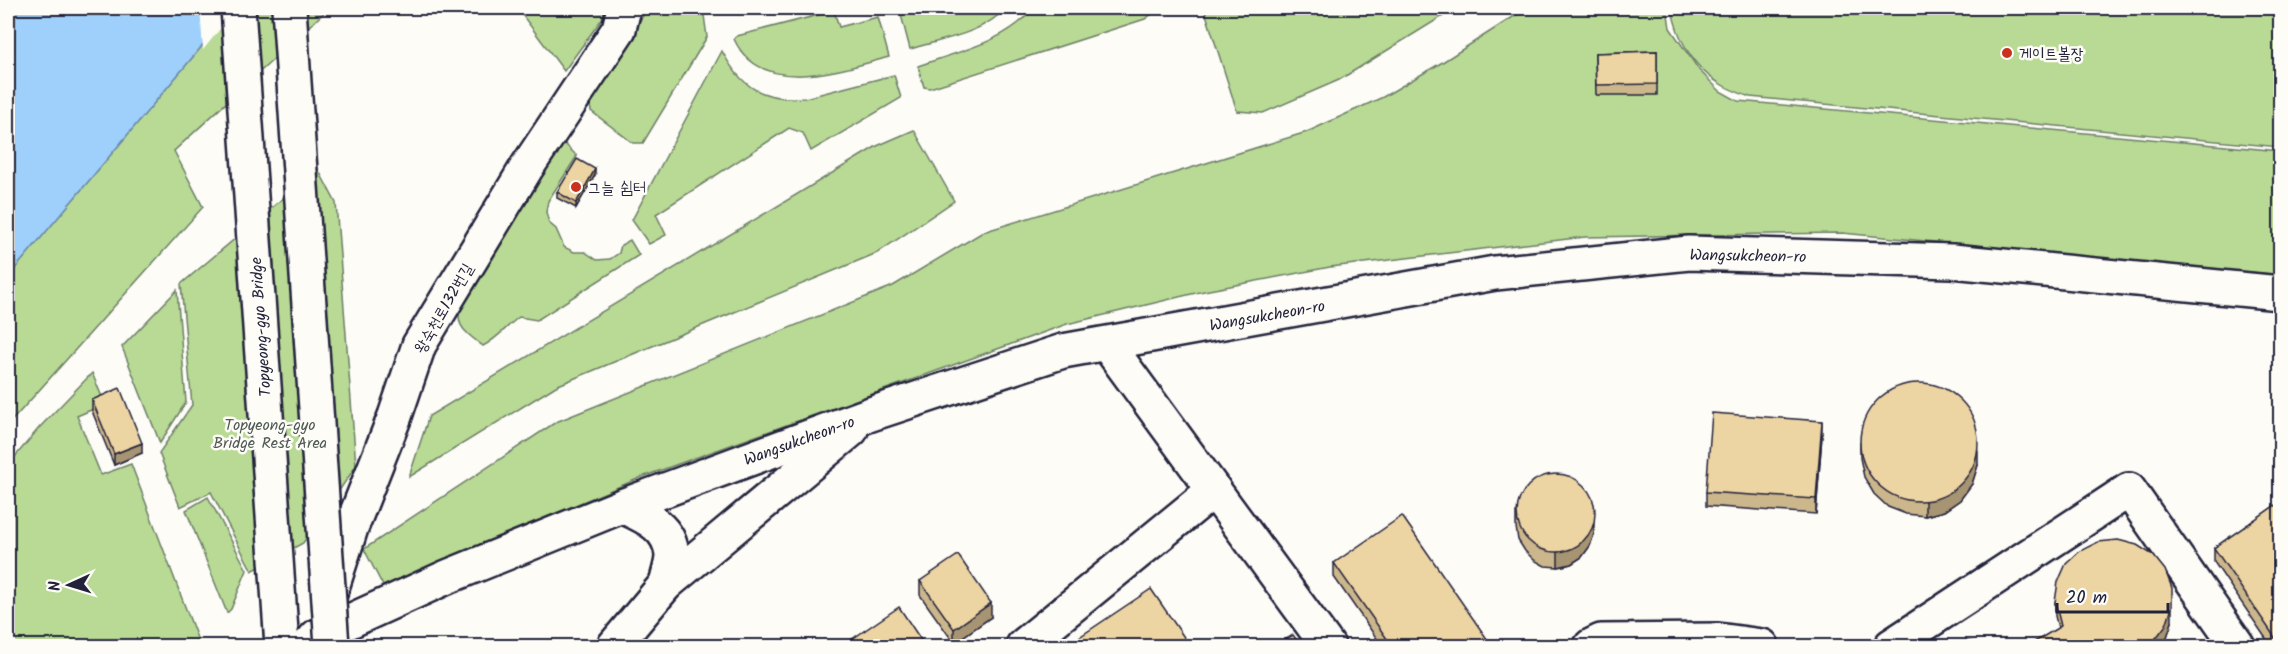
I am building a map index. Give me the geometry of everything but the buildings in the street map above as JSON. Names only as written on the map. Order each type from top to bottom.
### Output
[{"type":"street","name":"Topyeong-gyo Bridge","points":[[238,8],[282,646]]},
{"type":"street","points":[[289,8],[319,643]]},
{"type":"street","name":"왕숙천로132번길","points":[[319,643],[351,528],[395,416],[419,345],[527,167],[619,29],[624,8]]},
{"type":"street","name":"Wangsukcheon-ro","points":[[319,643],[447,577],[622,506],[871,414],[1063,351],[1495,273],[1689,253],[1952,261],[2280,293]]},
{"type":"street","points":[[1107,344],[1329,646]]},
{"type":"street","points":[[614,646],[666,584],[871,414]]},
{"type":"street","points":[[1023,646],[1214,490]]},
{"type":"street","points":[[1891,646],[2129,490],[2238,646]]},
{"type":"street","points":[[622,506],[650,518],[666,535],[672,556],[666,584]]},
{"type":"street","points":[[1591,646],[1601,641],[1718,640],[1762,646]]},
{"type":"green space","points":[[234,8],[329,8],[174,151],[203,207],[8,425],[8,277]]},
{"type":"green space","points":[[517,8],[608,8],[564,71]]},
{"type":"green space","points":[[648,8],[703,8],[707,37],[643,143],[633,143],[591,111],[589,100]]},
{"type":"green space","points":[[914,8],[1006,8],[986,24],[974,30],[910,49],[900,11]]},
{"type":"green space","points":[[1034,8],[1160,8],[1145,19],[930,88],[924,87],[918,66],[995,38],[1022,20]]},
{"type":"green space","points":[[1204,8],[1456,8],[1339,80],[1263,113],[1237,111]]},
{"type":"green space","points":[[1527,8],[1667,8],[1670,28],[1699,70],[1720,91],[1738,101],[2280,151],[2280,275],[1842,233],[1585,237],[1330,267],[1204,291],[1067,324],[642,477],[383,586],[364,549],[556,422],[893,286],[983,232],[1307,132],[1383,97]]},
{"type":"green space","name":"게이트볼장","points":[[1672,8],[2280,8],[2280,147],[1750,97],[1722,85],[1701,69],[1682,40]]},
{"type":"green space","points":[[834,11],[839,27],[878,17],[889,57],[826,73],[782,74],[763,69],[746,57],[734,39],[737,36]]},
{"type":"green space","points":[[722,51],[745,82],[765,94],[805,98],[894,75],[901,98],[811,151],[803,133],[789,128],[656,214],[666,235],[649,244],[632,220]]},
{"type":"green space","points":[[914,130],[954,201],[877,253],[556,386],[409,477],[429,416],[877,146]]},
{"type":"green space","points":[[563,142],[577,156],[548,201],[546,212],[549,223],[556,229],[564,247],[574,252],[585,252],[597,260],[610,259],[619,253],[621,245],[630,240],[639,255],[537,320],[519,317],[483,346],[461,326],[459,314],[462,297]]},
{"type":"green space","name":"Topyeong-gyo Bridge Rest Area","points":[[318,169],[336,203],[356,466],[303,543],[252,571],[211,492],[180,507],[159,453],[192,405],[181,284]]},
{"type":"green space","points":[[177,290],[186,402],[160,443],[122,347]]},
{"type":"green space","points":[[92,373],[105,404],[77,416],[101,475],[131,464],[200,646],[8,646],[8,465],[39,428]]},
{"type":"green space","points":[[208,497],[247,570],[231,609],[227,613],[186,510]]},
{"type":"water","points":[[8,8],[234,8],[8,277]]},
{"type":"pier","points":[[200,8],[237,8],[203,50]]},
{"type":"place","name":"게이트볼장","points":[[2007,53]]},
{"type":"place","name":"그늘 쉼터","points":[[576,187]]}]
